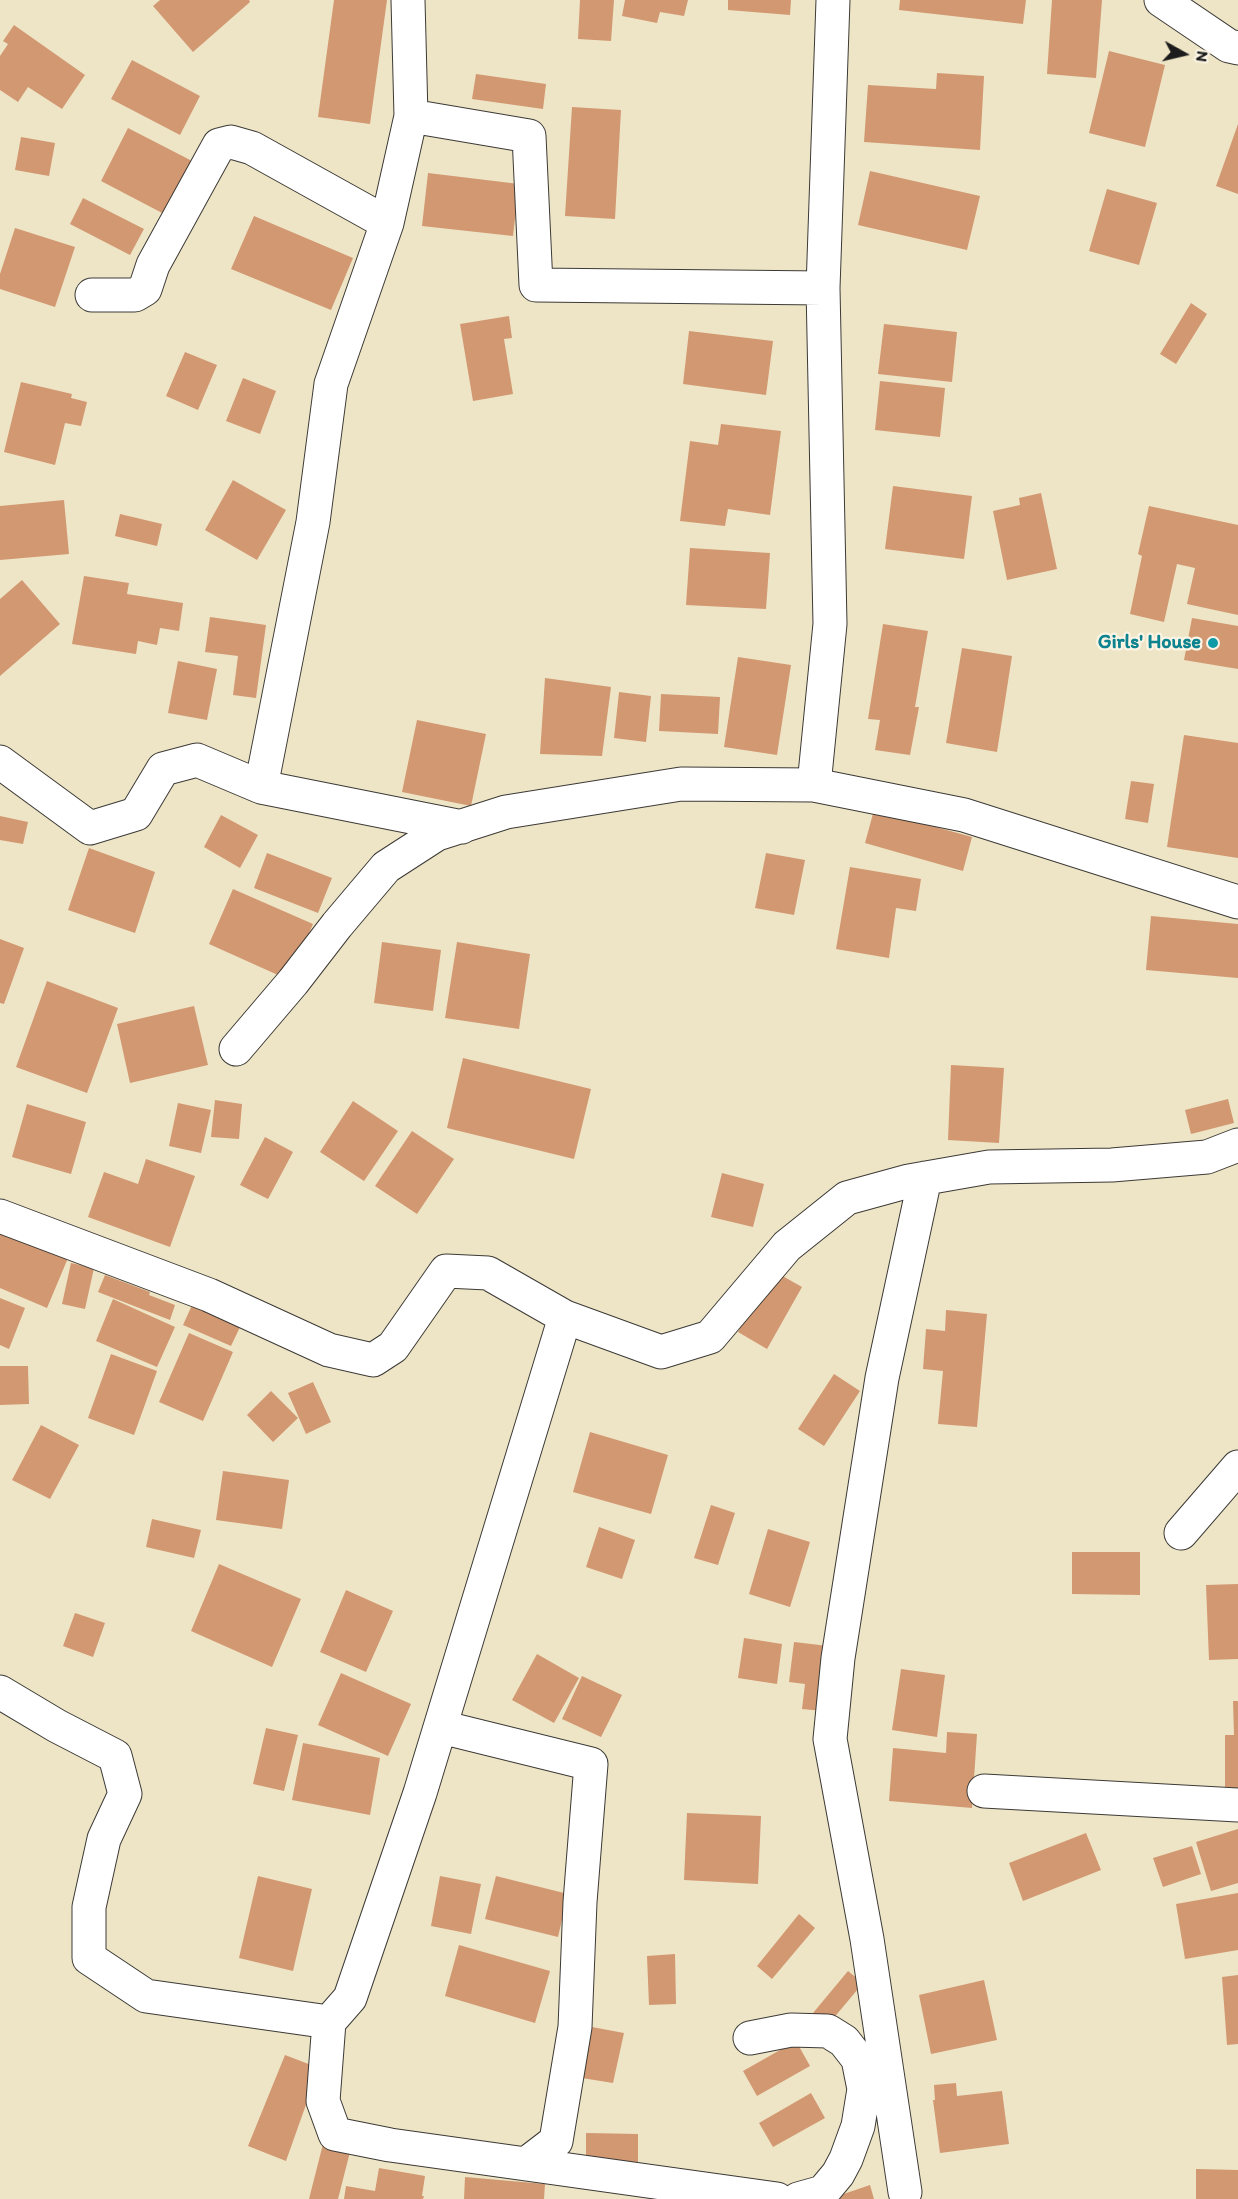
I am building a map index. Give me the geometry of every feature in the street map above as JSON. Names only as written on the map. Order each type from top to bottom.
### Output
[{"type":"street","points":[[261,787],[313,522],[331,384],[387,223],[411,116],[408,0]]},
{"type":"street","points":[[814,785],[830,624],[823,288],[833,0]]},
{"type":"street","points":[[1161,0],[1229,46],[1238,48]]},
{"type":"street","points":[[411,116],[529,136],[536,285],[823,288]]},
{"type":"street","points":[[92,295],[135,295],[145,289],[153,265],[219,146],[231,142],[252,148],[387,223]]},
{"type":"street","points":[[0,762],[90,828],[136,814],[163,769],[197,760],[261,787],[462,827]]},
{"type":"street","points":[[236,1049],[386,867],[437,834],[506,812],[681,784],[814,785],[964,815],[1238,902]]},
{"type":"street","points":[[0,1216],[209,1295],[330,1350],[373,1360],[393,1347],[446,1271],[488,1273],[565,1317],[661,1352],[710,1337],[788,1246],[847,1198],[909,1181],[989,1167],[1112,1165],[1207,1157],[1238,1144]]},
{"type":"street","points":[[905,2192],[867,1939],[830,1739],[838,1658],[882,1378],[925,1178]]},
{"type":"street","points":[[565,1317],[441,1727],[350,1998],[329,2022],[323,2101],[335,2134],[390,2145],[777,2199]]},
{"type":"street","points":[[1181,1533],[1238,1467]]},
{"type":"street","points":[[0,1692],[57,1726],[115,1756],[125,1794],[104,1839],[89,1907],[89,1958],[146,1996],[329,2022]]},
{"type":"street","points":[[441,1727],[591,1764],[580,1902],[575,2027],[556,2141],[526,2164]]},
{"type":"street","points":[[984,1791],[1238,1805]]},
{"type":"street","points":[[750,2038],[791,2030],[828,2031],[844,2041],[858,2059],[864,2089],[858,2126],[846,2159],[838,2174],[823,2192],[798,2199]]},
{"type":"building","points":[[160,0],[249,0],[250,2],[193,52],[153,6]]},
{"type":"building","points":[[334,0],[387,0],[370,124],[318,117]]},
{"type":"building","points":[[580,0],[614,0],[611,41],[578,39]]},
{"type":"building","points":[[625,0],[688,0],[684,16],[660,12],[657,23],[622,16]]},
{"type":"building","points":[[728,0],[791,0],[790,15],[728,10]]},
{"type":"building","points":[[900,0],[1026,0],[1023,24],[899,10]]},
{"type":"building","points":[[1052,0],[1102,0],[1096,78],[1047,74]]},
{"type":"building","points":[[14,25],[85,75],[62,109],[28,87],[18,102],[0,90],[0,56],[8,44],[3,41]]},
{"type":"building","points":[[1109,51],[1165,65],[1145,147],[1089,133]]},
{"type":"building","points":[[132,60],[200,96],[180,135],[111,99]]},
{"type":"building","points":[[937,73],[984,76],[980,150],[864,142],[868,85],[936,89]]},
{"type":"building","points":[[476,74],[546,84],[543,109],[472,99]]},
{"type":"building","points":[[572,107],[621,110],[615,219],[565,216]]},
{"type":"building","points":[[1238,124],[1238,194],[1216,186]]},
{"type":"building","points":[[128,128],[194,162],[166,215],[101,181]]},
{"type":"building","points":[[21,137],[55,143],[49,176],[15,170]]},
{"type":"building","points":[[870,171],[980,196],[967,250],[858,225]]},
{"type":"building","points":[[428,173],[519,184],[513,236],[422,226]]},
{"type":"building","points":[[1107,189],[1157,203],[1139,265],[1089,251]]},
{"type":"building","points":[[83,198],[144,229],[130,255],[70,224]]},
{"type":"building","points":[[254,216],[353,258],[331,310],[231,269]]},
{"type":"building","points":[[15,228],[75,247],[55,307],[0,289],[0,274]]},
{"type":"building","points":[[1191,303],[1207,314],[1176,364],[1160,354]]},
{"type":"building","points":[[509,316],[512,338],[504,339],[513,394],[473,401],[460,324]]},
{"type":"building","points":[[884,324],[957,332],[952,382],[878,374]]},
{"type":"building","points":[[689,331],[773,341],[766,395],[683,384]]},
{"type":"building","points":[[185,352],[217,365],[198,410],[166,396]]},
{"type":"building","points":[[243,378],[276,391],[260,434],[226,421]]},
{"type":"building","points":[[880,381],[945,388],[940,437],[875,430]]},
{"type":"building","points":[[21,382],[72,394],[71,398],[87,402],[81,426],[65,423],[55,465],[4,452]]},
{"type":"building","points":[[721,424],[781,431],[770,515],[728,509],[725,526],[680,521],[690,441],[718,445]]},
{"type":"building","points":[[233,480],[286,510],[257,560],[205,530]]},
{"type":"building","points":[[893,486],[972,496],[964,559],[885,549]]},
{"type":"building","points":[[1041,493],[1057,569],[1007,580],[993,511],[1020,505],[1019,498]]},
{"type":"building","points":[[64,500],[69,554],[0,560],[0,506]]},
{"type":"building","points":[[1149,506],[1238,525],[1238,615],[1187,604],[1195,568],[1177,564],[1164,622],[1130,614],[1142,556],[1138,554]]},
{"type":"building","points":[[120,514],[162,524],[157,546],[115,536]]},
{"type":"building","points":[[690,548],[770,553],[766,609],[686,605]]},
{"type":"building","points":[[84,576],[129,583],[127,594],[183,603],[179,631],[160,628],[157,645],[138,641],[136,654],[72,644]]},
{"type":"building","points":[[22,580],[60,624],[0,676],[0,599]]},
{"type":"building","points":[[210,617],[266,625],[256,698],[233,695],[238,656],[205,652]]},
{"type":"building","name":"Girls' House","points":[[1192,618],[1238,626],[1238,669],[1184,660]]},
{"type":"building","points":[[883,624],[928,631],[915,707],[919,707],[910,755],[875,750],[880,720],[868,719]]},
{"type":"building","points":[[962,648],[1012,656],[997,752],[946,743]]},
{"type":"building","points":[[738,657],[791,665],[777,755],[724,747]]},
{"type":"building","points":[[178,661],[217,669],[207,720],[168,713]]},
{"type":"building","points":[[545,678],[611,687],[602,756],[540,754]]},
{"type":"building","points":[[619,692],[651,696],[646,742],[614,738]]},
{"type":"building","points":[[661,694],[720,697],[718,734],[659,731]]},
{"type":"building","points":[[417,720],[486,734],[471,806],[402,792]]},
{"type":"building","points":[[1184,735],[1238,743],[1238,858],[1167,847]]},
{"type":"building","points":[[1131,781],[1154,784],[1148,823],[1125,819]]},
{"type":"building","points":[[874,810],[972,837],[963,871],[865,843]]},
{"type":"building","points":[[221,815],[258,835],[240,868],[204,847]]},
{"type":"building","points":[[0,816],[28,822],[23,844],[0,840]]},
{"type":"building","points":[[89,848],[155,872],[135,933],[68,910]]},
{"type":"building","points":[[267,853],[332,878],[318,913],[254,888]]},
{"type":"building","points":[[766,853],[805,860],[794,915],[755,908]]},
{"type":"building","points":[[850,867],[921,879],[916,911],[896,908],[889,958],[836,949]]},
{"type":"building","points":[[233,889],[313,924],[289,980],[209,944]]},
{"type":"building","points":[[1151,916],[1238,924],[1238,978],[1146,970]]},
{"type":"building","points":[[0,939],[24,948],[4,1004],[0,1003]]},
{"type":"building","points":[[382,942],[441,950],[433,1011],[374,1003]]},
{"type":"building","points":[[457,942],[530,954],[519,1029],[445,1018]]},
{"type":"building","points":[[47,981],[118,1008],[87,1093],[16,1067]]},
{"type":"building","points":[[194,1006],[208,1065],[130,1083],[117,1024]]},
{"type":"building","points":[[463,1058],[591,1089],[574,1159],[447,1128]]},
{"type":"building","points":[[951,1065],[1004,1068],[999,1143],[948,1140]]},
{"type":"building","points":[[1228,1099],[1234,1123],[1191,1134],[1185,1110]]},
{"type":"building","points":[[215,1100],[242,1104],[239,1139],[211,1137]]},
{"type":"building","points":[[353,1101],[398,1131],[364,1181],[320,1152]]},
{"type":"building","points":[[178,1103],[211,1110],[201,1153],[169,1146]]},
{"type":"building","points":[[27,1104],[86,1122],[71,1174],[12,1157]]},
{"type":"building","points":[[412,1131],[454,1159],[417,1214],[375,1186]]},
{"type":"building","points":[[265,1137],[293,1152],[268,1199],[240,1185]]},
{"type":"building","points":[[146,1159],[195,1176],[170,1247],[88,1217],[104,1172],[138,1184]]},
{"type":"building","points":[[722,1173],[764,1184],[753,1227],[711,1217]]},
{"type":"building","points":[[0,1228],[68,1258],[47,1308],[0,1288]]},
{"type":"building","points":[[71,1263],[94,1268],[85,1309],[62,1304]]},
{"type":"building","points":[[772,1270],[802,1287],[767,1349],[738,1332]]},
{"type":"building","points":[[105,1275],[150,1292],[149,1295],[175,1305],[170,1320],[98,1292]]},
{"type":"building","points":[[0,1298],[25,1308],[9,1349],[0,1345]]},
{"type":"building","points":[[113,1299],[175,1327],[157,1367],[96,1341]]},
{"type":"building","points":[[193,1303],[241,1325],[231,1346],[183,1325]]},
{"type":"building","points":[[946,1310],[987,1314],[977,1427],[938,1424],[943,1371],[923,1369],[926,1329],[945,1331]]},
{"type":"building","points":[[189,1333],[233,1352],[203,1421],[159,1402]]},
{"type":"building","points":[[111,1354],[157,1371],[134,1435],[88,1418]]},
{"type":"building","points":[[0,1366],[28,1366],[29,1404],[0,1405]]},
{"type":"building","points":[[834,1374],[860,1391],[824,1446],[798,1429]]},
{"type":"building","points":[[313,1382],[331,1422],[306,1434],[288,1393]]},
{"type":"building","points":[[271,1391],[298,1418],[273,1442],[247,1415]]},
{"type":"building","points":[[41,1425],[79,1445],[50,1499],[12,1480]]},
{"type":"building","points":[[590,1432],[668,1455],[651,1514],[573,1492]]},
{"type":"building","points":[[223,1471],[289,1480],[282,1529],[216,1520]]},
{"type":"building","points":[[711,1505],[735,1513],[718,1565],[694,1558]]},
{"type":"building","points":[[152,1519],[201,1530],[194,1558],[146,1547]]},
{"type":"building","points":[[599,1527],[635,1540],[622,1579],[586,1567]]},
{"type":"building","points":[[768,1529],[810,1542],[790,1607],[749,1594]]},
{"type":"building","points":[[1072,1552],[1140,1552],[1140,1595],[1072,1594]]},
{"type":"building","points":[[219,1564],[301,1599],[272,1667],[191,1631]]},
{"type":"building","points":[[1238,1584],[1238,1659],[1209,1660],[1206,1585]]},
{"type":"building","points":[[346,1590],[393,1611],[366,1672],[320,1652]]},
{"type":"building","points":[[75,1613],[105,1623],[93,1657],[63,1646]]},
{"type":"building","points":[[744,1638],[782,1644],[777,1684],[738,1678]]},
{"type":"building","points":[[794,1642],[828,1646],[823,1711],[802,1709],[805,1684],[789,1682]]},
{"type":"building","points":[[537,1654],[579,1678],[554,1723],[512,1700]]},
{"type":"building","points":[[901,1669],[945,1675],[937,1737],[892,1730]]},
{"type":"building","points":[[341,1673],[411,1704],[388,1756],[318,1725]]},
{"type":"building","points":[[582,1676],[622,1695],[601,1737],[562,1719]]},
{"type":"building","points":[[1233,1701],[1238,1701],[1238,1796],[1225,1796],[1225,1735],[1234,1735]]},
{"type":"building","points":[[266,1728],[298,1735],[284,1791],[253,1784]]},
{"type":"building","points":[[947,1732],[977,1734],[972,1808],[889,1801],[893,1748],[946,1753]]},
{"type":"building","points":[[303,1743],[380,1758],[370,1815],[292,1800]]},
{"type":"building","points":[[687,1813],[761,1816],[758,1884],[684,1880]]},
{"type":"building","points":[[1238,1829],[1238,1883],[1211,1891],[1196,1842]]},
{"type":"building","points":[[1086,1833],[1101,1870],[1023,1901],[1009,1863]]},
{"type":"building","points":[[1192,1846],[1201,1874],[1163,1887],[1153,1858]]},
{"type":"building","points":[[258,1876],[312,1889],[293,1971],[239,1958]]},
{"type":"building","points":[[440,1876],[481,1884],[471,1934],[431,1926]]},
{"type":"building","points":[[496,1876],[568,1894],[558,1937],[485,1919]]},
{"type":"building","points":[[1238,1893],[1238,1950],[1185,1959],[1176,1904]]},
{"type":"building","points":[[799,1914],[815,1928],[772,1979],[757,1966]]},
{"type":"building","points":[[459,1945],[550,1971],[535,2023],[445,1996]]},
{"type":"building","points":[[675,1954],[676,2004],[649,2005],[647,1956]]},
{"type":"building","points":[[848,1971],[863,1983],[827,2026],[813,2013]]},
{"type":"building","points":[[1238,1975],[1238,2044],[1227,2045],[1222,1977]]},
{"type":"building","points":[[984,1980],[997,2040],[931,2054],[919,1995]]},
{"type":"building","points":[[592,2027],[624,2033],[613,2083],[582,2078]]},
{"type":"building","points":[[796,2041],[810,2066],[757,2096],[743,2071]]},
{"type":"building","points":[[285,2055],[319,2068],[286,2161],[248,2146]]},
{"type":"building","points":[[956,2083],[957,2096],[1002,2091],[1009,2144],[940,2153],[933,2100],[935,2100],[934,2085]]},
{"type":"building","points":[[811,2093],[825,2118],[773,2147],[759,2123]]},
{"type":"building","points":[[586,2133],[638,2134],[638,2167],[586,2167]]},
{"type":"building","points":[[323,2144],[350,2152],[338,2199],[309,2199]]},
{"type":"building","points":[[379,2168],[425,2176],[423,2199],[344,2199],[346,2186],[375,2191]]},
{"type":"building","points":[[1196,2169],[1238,2170],[1238,2199],[1196,2199]]},
{"type":"building","points":[[465,2177],[545,2184],[544,2199],[464,2199]]},
{"type":"building","points":[[870,2185],[874,2199],[829,2199]]},
{"type":"place","name":"Girls' House","points":[[1213,643]]}]
